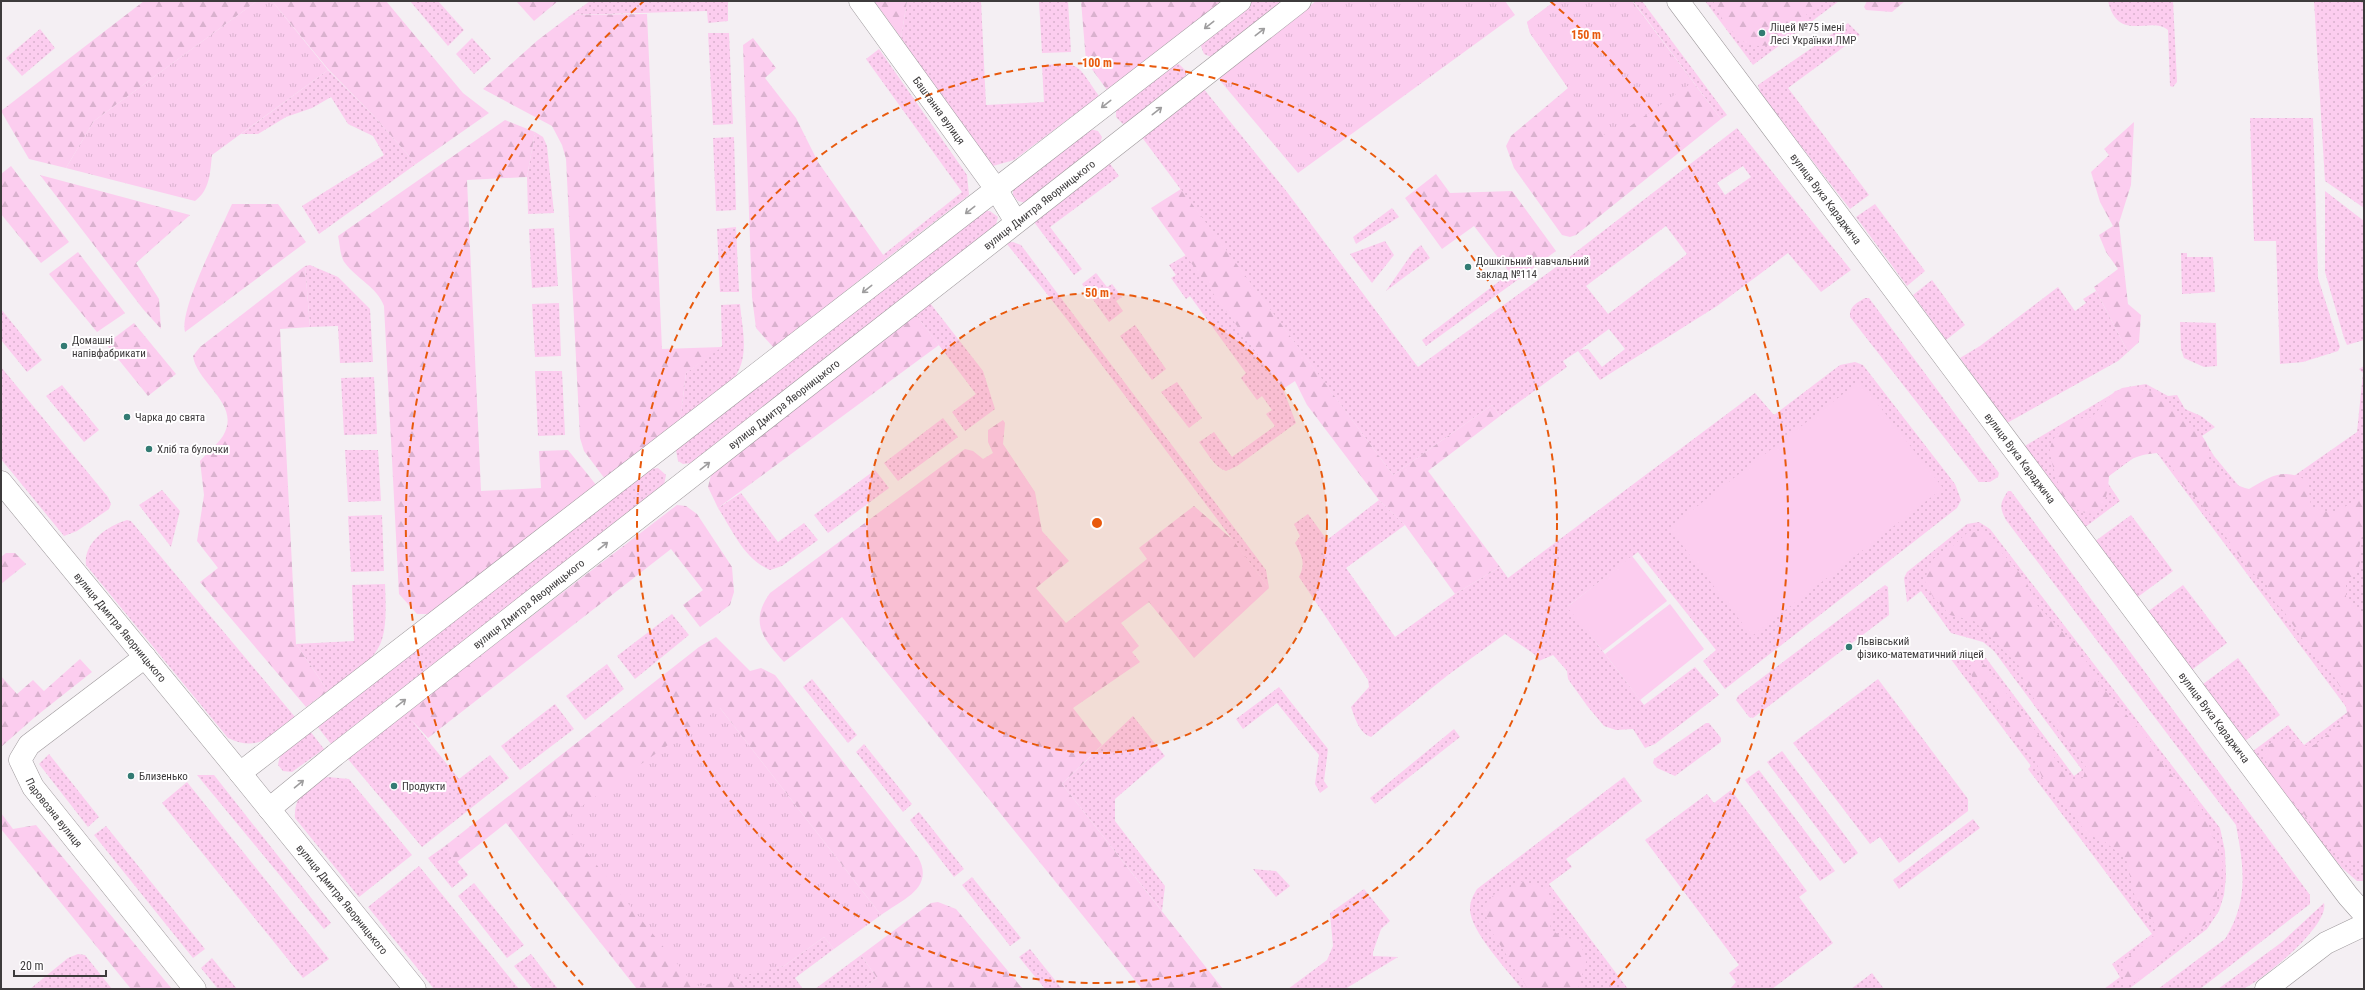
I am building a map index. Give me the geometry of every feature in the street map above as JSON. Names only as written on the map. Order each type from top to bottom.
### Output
[{"type":"street","name":"Баштанна вулиця","points":[[860,1],[996,189],[1016,222]]},
{"type":"street","points":[[240,773],[1240,1]]},
{"type":"street","name":"вулиця Дмитра Яворницького","points":[[269,809],[335,755],[1300,1]]},
{"type":"street","name":"вулиця Вука Караджича","points":[[1678,1],[2348,896],[2364,914]]},
{"type":"street","name":"вулиця Дмитра Яворницького","points":[[1,482],[415,989]]},
{"type":"street","name":"Паровозна вулиця","points":[[145,657],[29,745],[20,760],[33,787],[195,989]]},
{"type":"street","points":[[2266,989],[2326,943],[2364,925]]},
{"type":"green space","points":[[144,1],[257,1],[94,121],[66,168],[29,159],[1,111]]},
{"type":"green space","points":[[257,1],[272,1],[328,70],[212,155],[210,175],[204,192],[200,197],[195,201],[66,168],[94,121]]},
{"type":"green space","points":[[272,1],[386,1],[463,93],[489,113],[416,164],[372,114],[328,69]]},
{"type":"green space","points":[[410,1],[438,1],[464,30],[448,46]]},
{"type":"green space","points":[[516,1],[558,1],[534,21]]},
{"type":"green space","points":[[590,1],[728,1],[728,21],[708,23],[707,11],[571,15]]},
{"type":"green space","points":[[874,1],[907,1],[901,38]]},
{"type":"green space","points":[[907,1],[981,1],[986,105],[1044,102],[1042,65],[1072,65],[1082,72],[1099,96],[1014,160],[993,166],[985,163],[901,38]]},
{"type":"green space","points":[[1039,1],[1068,1],[1071,52],[1042,53]]},
{"type":"green space","points":[[1081,1],[1222,1],[1107,90],[1086,61]]},
{"type":"green space","points":[[1252,1],[1288,1],[1211,57],[1204,54],[1200,44],[1205,37]]},
{"type":"green space","points":[[1316,1],[1505,1],[1515,15],[1298,173],[1217,77]]},
{"type":"green space","points":[[1555,1],[1632,1],[1721,119],[1576,235],[1570,237],[1562,235],[1514,168],[1506,146],[1511,136],[1568,88],[1530,33],[1527,22]]},
{"type":"green space","points":[[1555,1],[1632,1],[1693,82],[1609,141],[1568,88],[1530,33],[1527,22]]},
{"type":"green space","points":[[1633,1],[1642,1],[1727,115],[1721,119]]},
{"type":"green space","name":"Ліцей №75 імені Лесі Українки ЛМР","points":[[1705,1],[1839,1],[1753,65]]},
{"type":"green space","name":"Ліцей №75 імені Лесі Українки ЛМР","points":[[1713,1],[1823,1],[1807,14],[1793,32],[1774,45],[1758,46],[1746,44],[1726,26]]},
{"type":"green space","points":[[1867,1],[1905,1],[1892,12],[1866,10],[1864,7]]},
{"type":"green space","points":[[2108,1],[2173,1],[2177,82],[2173,87],[2170,86],[2168,30],[2161,26],[2135,26],[2119,22],[2113,14]]},
{"type":"green space","points":[[2314,1],[2364,1],[2364,208],[2325,181]]},
{"type":"green space","points":[[647,14],[662,349],[722,347],[686,373],[680,422],[605,479],[584,451],[580,438],[566,159],[562,145],[552,126],[483,89],[538,40],[571,15]]},
{"type":"green space","points":[[1848,23],[1860,35],[1788,88],[1869,195],[1850,209],[1761,95],[1758,85]]},
{"type":"green space","points":[[40,29],[55,48],[22,76],[6,58]]},
{"type":"green space","points":[[708,33],[729,33],[733,124],[713,125]]},
{"type":"green space","points":[[472,38],[491,59],[474,74],[456,54]]},
{"type":"green space","points":[[753,38],[776,68],[765,78],[796,118],[818,162],[886,259],[774,348],[756,328],[752,297],[743,45]]},
{"type":"green space","points":[[879,49],[967,175],[969,195],[886,259],[883,255],[962,192],[866,59]]},
{"type":"green space","points":[[1179,64],[1186,71],[1186,79],[1131,123],[1123,124],[1116,117],[1116,111],[1172,65]]},
{"type":"green space","points":[[328,70],[372,114],[416,164],[319,234],[302,206],[384,155],[373,136],[348,124],[331,97],[312,108],[286,117],[258,134],[241,134]]},
{"type":"green space","points":[[1203,88],[1287,192],[1418,367],[1563,262],[1737,128],[1851,270],[1821,292],[1788,253],[1717,306],[1600,380],[1578,351],[1563,361],[1567,367],[1500,416],[1492,405],[1393,475],[1141,136]],"holes":[[[1743,166],[1751,177],[1725,195],[1717,183]],[[1666,226],[1687,254],[1608,314],[1586,286]],[[1609,329],[1625,349],[1602,367],[1588,349],[1580,350]]]},
{"type":"green space","points":[[2250,118],[2313,118],[2318,278],[2340,347],[2338,351],[2303,362],[2280,364],[2276,241],[2254,241]]},
{"type":"green space","points":[[505,120],[535,132],[527,177],[467,180],[481,491],[541,488],[539,451],[568,450],[597,486],[429,614],[417,614],[399,594],[384,306],[381,299],[372,288],[350,269],[343,260],[338,236]]},
{"type":"green space","points":[[2134,122],[2131,185],[2119,223],[2128,304],[2141,315],[2139,342],[2128,352],[2094,287],[2118,269],[2106,252],[2099,235],[2113,226],[2100,202],[2091,172],[2109,155],[2104,149]]},
{"type":"green space","points":[[1089,129],[1098,131],[1102,137],[1100,144],[1026,203],[1018,201],[1013,195],[1013,188]]},
{"type":"green space","points":[[535,132],[543,137],[547,146],[554,213],[528,214],[527,177]]},
{"type":"green space","points":[[734,137],[736,210],[716,211],[713,138]]},
{"type":"green space","points":[[1108,161],[1119,176],[1050,227],[1082,269],[1074,275],[1031,218]]},
{"type":"green space","points":[[11,166],[69,242],[41,263],[1,214],[1,174]]},
{"type":"green space","points":[[1436,174],[1450,193],[1512,191],[1556,251],[1516,281],[1474,226],[1442,249],[1405,198]]},
{"type":"green space","points":[[40,175],[190,215],[136,263],[159,299],[161,329],[143,309]]},
{"type":"green space","points":[[1181,189],[1393,475],[1492,405],[1500,416],[1428,471],[1500,567],[1455,594],[1405,525],[1379,500],[1307,405],[1295,381],[1283,389],[1151,208]]},
{"type":"green space","points":[[2325,191],[2364,221],[2364,340],[2347,345],[2325,272]]},
{"type":"green space","points":[[232,204],[278,204],[306,242],[185,332],[185,321],[188,306],[194,288]]},
{"type":"green space","points":[[1875,204],[1925,271],[1907,286],[1856,217]]},
{"type":"green space","points":[[1392,208],[1399,217],[1356,244],[1353,237]]},
{"type":"green space","points":[[984,211],[990,211],[998,217],[995,228],[692,463],[683,464],[678,461],[676,450]]},
{"type":"green space","points":[[736,227],[739,292],[720,292],[717,229]]},
{"type":"green space","points":[[554,228],[558,286],[532,288],[529,229]]},
{"type":"green space","points":[[1385,241],[1394,255],[1372,283],[1350,254]]},
{"type":"green space","points":[[1013,242],[1021,245],[1266,570],[1269,588],[1074,328],[1006,243]]},
{"type":"green space","points":[[1421,245],[1430,258],[1386,291],[1413,252]]},
{"type":"green space","points":[[78,252],[125,313],[97,332],[49,274]]},
{"type":"green space","points":[[2181,253],[2187,253],[2187,257],[2213,257],[2215,292],[2182,294]]},
{"type":"green space","points":[[1186,255],[1283,389],[1296,423],[1237,466],[1226,471],[1214,463],[1199,442],[1214,432],[1232,457],[1275,426],[1266,414],[1272,410],[1262,396],[1257,400],[1241,378],[1246,373],[1190,296],[1186,299],[1171,278],[1176,275],[1169,265]]},
{"type":"green space","points":[[310,265],[338,277],[370,309],[373,362],[340,363],[338,326],[310,327],[305,266]]},
{"type":"green space","points":[[305,266],[310,327],[280,329],[296,644],[328,691],[306,707],[200,582],[218,568],[197,541],[204,495],[200,461],[223,436],[227,425],[227,414],[217,394],[196,366],[193,356],[200,347]]},
{"type":"green space","points":[[1096,273],[1107,287],[1112,284],[1122,297],[1116,301],[1123,311],[1109,322],[1082,284]]},
{"type":"green space","points":[[1510,273],[1516,281],[1426,346],[1422,340]]},
{"type":"green space","points":[[1932,280],[1965,325],[1946,340],[1913,295]]},
{"type":"green space","points":[[2058,287],[2075,311],[2086,303],[2083,299],[2096,291],[2128,352],[2118,361],[2007,423],[1960,358],[1980,346]]},
{"type":"green space","points":[[1865,298],[1869,298],[1999,473],[1998,477],[1990,482],[1979,482],[1850,317],[1852,307]]},
{"type":"green space","points":[[559,303],[561,356],[535,357],[532,304]]},
{"type":"green space","points":[[930,303],[983,371],[995,409],[965,431],[952,412],[976,394],[916,315]]},
{"type":"green space","points":[[740,304],[744,351],[740,369],[735,377],[680,422],[686,373],[722,346],[721,305]]},
{"type":"green space","points":[[1,309],[42,360],[27,372],[1,340]]},
{"type":"green space","points":[[916,315],[939,345],[718,508],[708,487],[711,475]]},
{"type":"green space","points":[[2180,322],[2216,323],[2217,366],[2204,367],[2184,358],[2181,349]]},
{"type":"green space","points":[[134,323],[176,374],[148,396],[106,344]]},
{"type":"green space","points":[[1135,325],[1166,369],[1152,380],[1120,336]]},
{"type":"green space","points":[[1855,362],[1863,365],[1955,484],[1961,500],[1957,508],[1725,689],[1703,661],[1716,650],[1638,552],[1568,606],[1644,705],[1695,667],[1719,695],[1655,744],[1645,748],[1633,729],[1616,730],[1604,726],[1568,679],[1567,671],[1553,655],[1539,661],[1534,654],[1505,634],[1448,675],[1371,737],[1360,729],[1351,707],[1369,687],[1368,680],[1299,577],[1303,564],[1295,543],[1300,536],[1294,524],[1308,514],[1327,540],[1379,500],[1405,525],[1346,568],[1395,637],[1455,594],[1500,567],[1508,578],[1755,393],[1774,415],[1840,365]]},
{"type":"green space","points":[[2364,366],[2364,881],[2357,881],[2342,868],[2249,754],[2288,725],[2304,745],[2349,711],[2151,445],[2105,479],[2120,501],[2084,528],[2025,446],[2122,388],[2146,384],[2168,396],[2177,395],[2185,409],[2201,416],[2215,427],[2202,436],[2214,456],[2243,491],[2265,496],[2357,432],[2363,373],[2359,369]]},
{"type":"green space","points":[[1,367],[108,497],[111,504],[109,509],[77,531],[64,536],[1,459]]},
{"type":"green space","points":[[535,371],[562,371],[565,435],[538,436]]},
{"type":"green space","points":[[374,377],[377,434],[344,435],[341,378]]},
{"type":"green space","points":[[1860,381],[1943,488],[1752,636],[1669,528]]},
{"type":"green space","points":[[1177,382],[1202,418],[1189,428],[1161,392]]},
{"type":"green space","points":[[62,385],[99,430],[84,442],[46,396]]},
{"type":"green space","points":[[2132,387],[2160,393],[2170,407],[2201,435],[2207,444],[2209,461],[2215,465],[2227,478],[2242,487],[2249,489],[2264,480],[2277,475],[2284,474],[2299,477],[2308,481],[2311,507],[2333,513],[2348,505],[2364,493],[2364,528],[2359,548],[2361,559],[2357,573],[2346,584],[2346,597],[2364,617],[2364,859],[2355,862],[2344,860],[2328,845],[2299,808],[2277,790],[2264,756],[2269,744],[2276,741],[2286,740],[2311,747],[2321,740],[2348,718],[2343,692],[2329,668],[2310,650],[2285,613],[2271,598],[2266,583],[2250,571],[2209,513],[2182,483],[2168,462],[2157,453],[2136,457],[2120,466],[2109,476],[2106,498],[2099,510],[2094,513],[2087,513],[2078,510],[2068,504],[2062,493],[2050,452],[2051,444],[2055,436],[2069,420],[2092,417],[2115,391]]},
{"type":"green space","points":[[943,418],[958,437],[898,481],[884,463]]},
{"type":"green space","points":[[1003,420],[1005,423],[1003,444],[1035,492],[1042,531],[1069,561],[1036,588],[1066,623],[1147,559],[1139,548],[1194,506],[1233,540],[1269,588],[1194,658],[1149,602],[1121,623],[1139,646],[1132,652],[1140,662],[1073,708],[1102,745],[1062,784],[1223,989],[1142,989],[842,617],[784,662],[770,646],[761,630],[760,613],[770,593],[965,449],[973,451],[983,459],[993,453],[988,442],[988,430]]},
{"type":"green space","points":[[345,450],[378,450],[381,501],[348,502]]},
{"type":"green space","points":[[658,468],[666,475],[664,485],[331,744],[317,726],[651,469]]},
{"type":"green space","points":[[875,470],[889,488],[828,533],[814,515]]},
{"type":"green space","points":[[162,490],[180,511],[171,547],[139,505]]},
{"type":"green space","points":[[2008,491],[2011,491],[2310,895],[2310,904],[2200,989],[2158,989],[2225,939],[2233,925],[2238,911],[2242,884],[2241,855],[2236,825],[2006,520],[2002,512],[2001,505]]},
{"type":"green space","points":[[741,493],[778,542],[804,523],[818,540],[782,566],[770,570],[761,565],[746,552],[718,508]]},
{"type":"green space","points":[[677,505],[686,506],[697,514],[732,567],[734,592],[730,605],[700,627],[683,605],[703,590],[671,549],[428,738],[405,713]]},
{"type":"green space","points":[[382,515],[384,571],[351,572],[348,516]]},
{"type":"green space","points":[[2131,515],[2173,571],[2135,599],[2094,542]]},
{"type":"green space","points":[[127,520],[131,521],[295,717],[272,736],[257,743],[248,744],[228,738],[86,565],[88,550],[98,536],[112,526]]},
{"type":"green space","points":[[1979,522],[1990,529],[2220,828],[2225,851],[2226,877],[2224,895],[2219,911],[2207,929],[2129,989],[2104,989],[2120,977],[2112,964],[2152,934],[2028,769],[2031,766],[1950,658],[1959,651],[1986,658],[2074,776],[2082,770],[1994,651],[1983,642],[1951,633],[1921,591],[1907,602],[1904,578],[1907,572],[1967,524]]},
{"type":"green space","points":[[1983,531],[2025,579],[2036,604],[2079,649],[2101,686],[2155,747],[2164,766],[2203,811],[2223,863],[2216,900],[2205,925],[2184,936],[2167,956],[2131,985],[2125,984],[2122,973],[2124,960],[2148,942],[2157,931],[2152,919],[2136,902],[2126,859],[2105,842],[2087,834],[2068,808],[2044,782],[2036,762],[2010,732],[1997,708],[1975,684],[1969,669],[1973,661],[1984,664],[2030,723],[2070,780],[2083,778],[2086,767],[2026,688],[2019,666],[1974,621],[1950,615],[1933,597],[1925,582],[1928,567],[1933,559],[1947,551],[1967,533]]},
{"type":"green space","points":[[6,553],[15,553],[26,564],[1,584],[1,557]]},
{"type":"green space","points":[[1632,556],[1667,601],[1603,651],[1567,607]]},
{"type":"green space","points":[[385,584],[385,624],[383,638],[378,649],[360,668],[328,691],[296,644],[354,641],[352,585]]},
{"type":"green space","points":[[1885,585],[1888,587],[1889,615],[1753,718],[1749,717],[1736,700],[1738,696]]},
{"type":"green space","points":[[2183,585],[2227,643],[2189,672],[2146,613]]},
{"type":"green space","points":[[1670,604],[1704,649],[1640,700],[1605,654]]},
{"type":"green space","points":[[672,614],[689,635],[635,679],[617,656]]},
{"type":"green space","points":[[716,637],[750,671],[761,668],[775,675],[918,857],[922,868],[922,877],[920,885],[914,892],[881,915],[720,708],[696,987],[734,976],[747,989],[637,989],[506,823],[457,862],[445,846],[699,647]]},
{"type":"green space","points":[[2238,658],[2280,715],[2241,744],[2199,687]]},
{"type":"green space","points":[[80,659],[92,672],[35,717],[1,747],[1,676],[17,694],[33,680],[44,691]]},
{"type":"green space","points":[[607,664],[624,689],[585,720],[566,696]]},
{"type":"green space","points":[[812,679],[857,735],[848,743],[803,687]]},
{"type":"green space","points":[[1878,679],[1968,799],[1968,811],[1899,863],[1880,837],[1870,844],[1793,743]]},
{"type":"green space","points":[[1279,687],[1328,749],[1324,781],[1328,787],[1320,793],[1315,784],[1319,755],[1277,703],[1243,729],[1236,719]]},
{"type":"green space","points":[[555,704],[574,729],[520,770],[501,746]]},
{"type":"green space","points":[[720,708],[881,915],[834,949],[824,937],[784,966],[696,987],[561,821]]},
{"type":"green space","points":[[405,712],[459,779],[490,755],[509,778],[422,847],[347,758]]},
{"type":"green space","points":[[1133,716],[1165,756],[1115,799],[1115,821],[1165,886],[1162,911],[1062,784]]},
{"type":"green space","points":[[1706,723],[1709,723],[1721,738],[1721,742],[1675,776],[1657,768],[1653,763],[1654,759]]},
{"type":"green space","points":[[1454,729],[1460,737],[1375,804],[1370,798]]},
{"type":"green space","points":[[310,731],[324,749],[292,772],[283,771],[278,765],[280,755]]},
{"type":"green space","points":[[864,744],[912,804],[903,812],[856,752]]},
{"type":"green space","points":[[1782,751],[1858,853],[1844,864],[1767,762]]},
{"type":"green space","points":[[49,754],[99,817],[88,827],[39,764]]},
{"type":"green space","points":[[1759,770],[1835,871],[1820,881],[1745,780]]},
{"type":"green space","points":[[197,775],[214,775],[331,923],[324,929]]},
{"type":"green space","points":[[328,777],[349,779],[412,855],[359,897],[295,818],[297,803],[304,792],[321,779]]},
{"type":"green space","points":[[1624,777],[1642,801],[1566,859],[1572,867],[1549,884],[1628,989],[1522,989],[1491,950],[1476,928],[1470,909],[1473,896],[1477,889]]},
{"type":"green space","points":[[187,782],[329,959],[303,978],[162,803]]},
{"type":"green space","points":[[1731,790],[1807,891],[1799,897],[1833,943],[1772,989],[1730,989],[1736,982],[1729,973],[1739,965],[1645,840],[1707,794],[1714,803]]},
{"type":"green space","points":[[919,812],[964,869],[954,877],[910,820]]},
{"type":"green space","points":[[1,813],[13,829],[36,825],[172,989],[131,989],[1,829]]},
{"type":"green space","points":[[1973,819],[1980,828],[1899,889],[1893,880]]},
{"type":"green space","points":[[106,826],[205,949],[193,958],[94,835]]},
{"type":"green space","points":[[445,846],[468,875],[452,888],[428,858]]},
{"type":"green space","points":[[419,866],[519,989],[434,989],[368,907]]},
{"type":"green space","points":[[1253,869],[1276,871],[1290,886],[1276,897]]},
{"type":"green space","points":[[972,877],[1021,938],[1010,946],[962,885]]},
{"type":"green space","points":[[1523,881],[1547,889],[1553,905],[1550,929],[1562,937],[1578,940],[1587,959],[1578,989],[1528,989],[1490,929],[1483,906],[1495,894]]},
{"type":"green space","points":[[474,883],[524,945],[507,958],[458,896]]},
{"type":"green space","points":[[1364,889],[1390,921],[1381,929],[1373,956],[1398,957],[1345,989],[1288,989],[1327,960],[1333,946],[1330,913]]},
{"type":"green space","points":[[938,902],[956,909],[1023,989],[863,989],[877,978],[861,955],[931,903]]},
{"type":"green space","points":[[2324,903],[2323,913],[2317,924],[2307,937],[2280,963],[2245,988],[2218,989],[2282,942]]},
{"type":"green space","points":[[824,937],[834,949],[795,978],[803,989],[747,989],[734,976],[784,966]]},
{"type":"green space","points":[[1030,949],[1062,989],[1045,989],[1019,957]]},
{"type":"green space","points":[[78,954],[85,955],[112,989],[30,989],[68,958]]},
{"type":"green space","points":[[531,954],[558,989],[533,989],[514,966]]},
{"type":"green space","points":[[861,955],[877,978],[863,989],[815,989]]},
{"type":"green space","points":[[212,958],[237,989],[218,989],[201,968]]},
{"type":"green space","points":[[1872,973],[1884,989],[1851,989]]},
{"type":"place","name":"Ліцей №75 імені Лесі Українки ЛМР","points":[[1762,33]]},
{"type":"place","name":"Дошкільний навчальний заклад №114","points":[[1468,267]]},
{"type":"place","name":"Домашні напівфабрикати","points":[[64,346]]},
{"type":"place","name":"Чарка до свята","points":[[127,417]]},
{"type":"place","name":"Хліб та булочки","points":[[149,449]]},
{"type":"place","name":"Львівський фізико-математичний ліцей","points":[[1849,647]]},
{"type":"place","name":"Близенько","points":[[131,776]]},
{"type":"place","name":"Продукти","points":[[394,786]]}]
